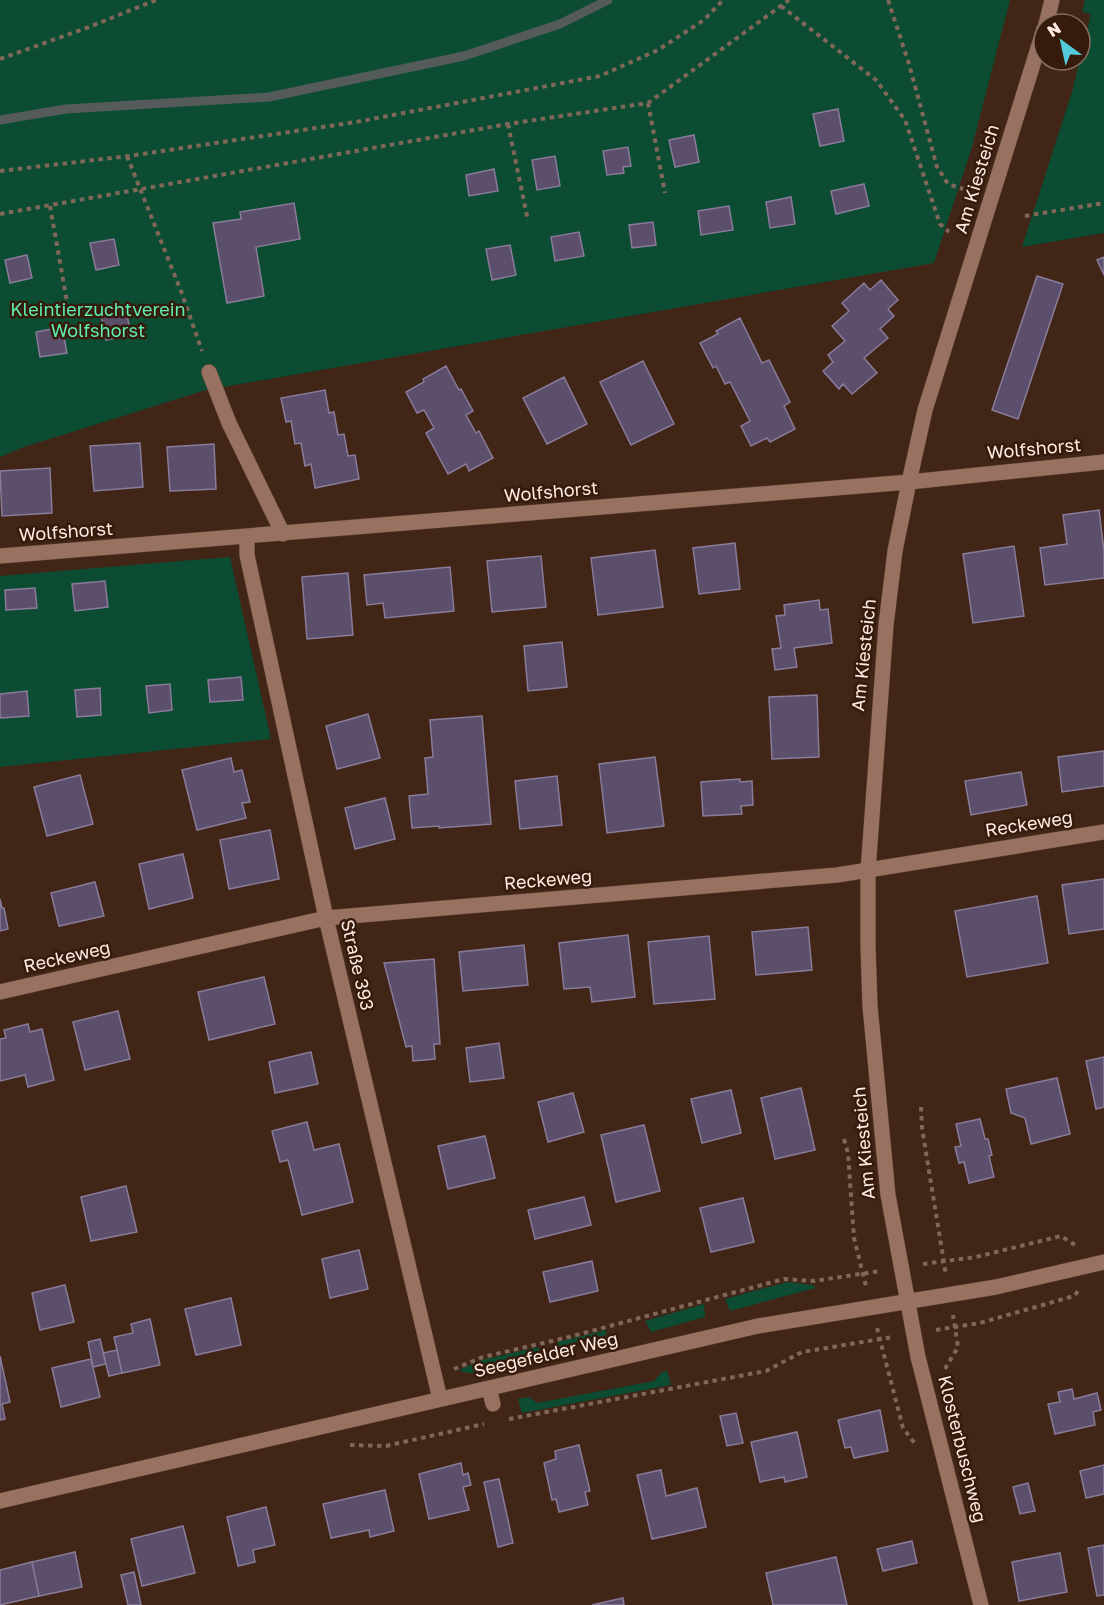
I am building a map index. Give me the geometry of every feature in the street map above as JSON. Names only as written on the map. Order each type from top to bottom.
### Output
[{"type":"street","name":"Am Kiesteich","points":[[907,1302],[888,1195],[882,1141],[870,1006],[868,946],[868,871],[886,625],[896,551],[925,410],[1032,67]]},
{"type":"street","points":[[209,372],[229,423],[284,534]]},
{"type":"street","name":"Wolfshorst","points":[[0,556],[247,538],[909,482],[1104,462]]},
{"type":"street","name":"Straße 393","points":[[247,538],[247,555],[326,918],[440,1399]]},
{"type":"street","name":"Reckeweg","points":[[0,992],[326,918],[837,875],[1104,832]]},
{"type":"street","name":"Seegefelder Weg","points":[[0,1501],[758,1326],[996,1287],[1103,1262]]},
{"type":"street","name":"Klosterbuschweg","points":[[907,1302],[918,1357],[981,1605]]},
{"type":"street","points":[[489,1388],[493,1404]]},
{"type":"path","points":[[0,59],[156,0]]},
{"type":"path","points":[[0,171],[127,156],[356,122],[600,76],[658,50],[705,20],[723,0]]},
{"type":"path","points":[[0,214],[508,124],[648,103],[789,0]]},
{"type":"path","points":[[888,0],[909,64],[937,167],[948,184],[963,189]]},
{"type":"path","points":[[781,6],[876,80],[905,120],[939,224],[949,232]]},
{"type":"path","points":[[648,103],[665,193]]},
{"type":"path","points":[[508,124],[528,221]]},
{"type":"path","points":[[127,156],[181,291],[209,372]]},
{"type":"path","points":[[1025,216],[1104,204]]},
{"type":"path","points":[[50,206],[67,302]]},
{"type":"path","points":[[921,1107],[922,1128],[939,1227]]},
{"type":"path","points":[[844,1139],[848,1153],[854,1238]]},
{"type":"path","points":[[976,1257],[1061,1236],[1103,1262]]},
{"type":"path","points":[[455,1369],[483,1357],[590,1331],[784,1278],[814,1281],[828,1279]]},
{"type":"path","points":[[507,1420],[766,1371],[802,1352],[841,1346]]},
{"type":"path","points":[[890,1376],[903,1428]]},
{"type":"path","points":[[342,1445],[386,1446],[487,1424]]},
{"type":"green space","name":"Kleintierzuchtverein Wolfshorst","points":[[0,0],[1010,0],[972,147],[934,263],[206,390],[24,447],[0,457]]},
{"type":"green space","points":[[1085,0],[1104,0],[1104,233],[1022,247],[1077,72],[1092,72],[1092,12],[1082,12]]},
{"type":"green space","points":[[230,557],[271,739],[0,767],[0,576]]},
{"type":"green space","points":[[787,1282],[813,1285],[815,1288],[730,1311],[725,1299]]},
{"type":"green space","points":[[704,1304],[705,1317],[651,1332],[645,1321]]},
{"type":"green space","points":[[606,1330],[606,1335],[559,1347],[557,1342]]},
{"type":"green space","points":[[538,1347],[540,1351],[510,1359],[504,1368],[476,1373],[459,1370],[482,1360]]},
{"type":"green space","points":[[667,1371],[671,1385],[522,1413],[518,1399],[529,1397],[537,1403],[654,1381],[662,1372]]},
{"type":"building","points":[[838,109],[844,141],[820,146],[813,114]]},
{"type":"building","points":[[694,135],[699,162],[675,167],[669,140]]},
{"type":"building","points":[[628,147],[631,166],[623,167],[624,173],[607,175],[603,151]]},
{"type":"building","points":[[555,156],[560,186],[537,190],[532,160]]},
{"type":"building","points":[[494,169],[498,191],[469,196],[466,175]]},
{"type":"building","points":[[864,184],[869,206],[836,214],[831,191]]},
{"type":"building","points":[[791,197],[795,224],[770,228],[766,202]]},
{"type":"building","points":[[294,203],[300,239],[256,247],[264,296],[227,303],[213,223],[241,219],[240,212]]},
{"type":"building","points":[[729,206],[733,230],[701,235],[698,211]]},
{"type":"building","points":[[653,222],[656,245],[632,248],[629,225]]},
{"type":"building","points":[[579,232],[584,256],[555,261],[551,237]]},
{"type":"building","points":[[114,239],[119,265],[96,270],[90,243]]},
{"type":"building","points":[[510,245],[516,275],[492,280],[486,249]]},
{"type":"building","points":[[27,255],[32,278],[10,283],[5,260]]},
{"type":"building","points":[[1104,257],[1104,275],[1097,260]]},
{"type":"building","points":[[1037,276],[1063,284],[1018,419],[992,410]]},
{"type":"building","points":[[881,280],[898,300],[888,309],[894,316],[880,329],[888,338],[864,358],[877,373],[852,394],[843,384],[839,389],[823,371],[833,362],[828,355],[845,341],[832,326],[849,311],[842,303],[864,283],[870,290]]},
{"type":"building","points":[[126,310],[131,335],[106,340],[101,315]]},
{"type":"building","points":[[740,318],[762,363],[769,360],[790,402],[784,406],[795,429],[770,442],[767,438],[751,446],[741,426],[750,421],[730,382],[725,384],[716,366],[713,368],[700,343],[718,334],[716,331]]},
{"type":"building","points":[[62,327],[67,353],[40,357],[36,332]]},
{"type":"building","points":[[643,361],[674,424],[631,445],[600,382]]},
{"type":"building","points":[[446,366],[473,411],[466,415],[476,433],[479,431],[493,458],[469,471],[466,464],[448,474],[426,433],[434,428],[424,410],[417,413],[406,392]]},
{"type":"building","points":[[564,377],[587,424],[547,444],[523,398]]},
{"type":"building","points":[[325,390],[329,413],[334,412],[338,435],[344,434],[348,456],[355,455],[359,479],[315,488],[311,464],[305,466],[301,443],[295,444],[291,421],[286,422],[281,398]]},
{"type":"building","points":[[140,443],[143,487],[94,491],[90,446]]},
{"type":"building","points":[[214,444],[216,489],[170,491],[167,447]]},
{"type":"building","points":[[50,468],[52,513],[2,516],[0,471]]},
{"type":"building","points":[[1099,510],[1104,551],[1104,578],[1045,585],[1040,548],[1067,544],[1063,515]]},
{"type":"building","points":[[735,543],[740,589],[699,594],[693,548]]},
{"type":"building","points":[[1014,546],[1024,616],[973,623],[963,554]]},
{"type":"building","points":[[655,550],[663,607],[598,615],[591,558]]},
{"type":"building","points":[[541,556],[546,607],[492,612],[487,561]]},
{"type":"building","points":[[450,567],[454,611],[385,618],[383,603],[367,605],[364,575]]},
{"type":"building","points":[[348,573],[353,635],[307,639],[302,577]]},
{"type":"building","points":[[105,581],[108,607],[75,611],[72,584]]},
{"type":"building","points":[[35,588],[37,608],[6,610],[5,590]]},
{"type":"building","points":[[819,600],[820,610],[828,609],[832,643],[794,648],[797,667],[775,670],[772,649],[781,648],[776,616],[785,615],[784,605]]},
{"type":"building","points":[[562,642],[567,687],[528,691],[524,646]]},
{"type":"building","points":[[241,677],[243,700],[210,702],[208,680]]},
{"type":"building","points":[[170,684],[172,710],[149,713],[146,686]]},
{"type":"building","points":[[100,688],[101,715],[77,717],[75,690]]},
{"type":"building","points":[[27,691],[29,716],[0,718],[0,694]]},
{"type":"building","points":[[817,695],[819,757],[772,759],[769,697]]},
{"type":"building","points":[[368,714],[380,758],[337,769],[326,726]]},
{"type":"building","points":[[482,716],[491,824],[412,828],[409,796],[428,794],[425,758],[433,757],[430,720]]},
{"type":"building","points":[[1104,751],[1104,786],[1062,792],[1058,757]]},
{"type":"building","points":[[655,757],[664,826],[607,833],[599,764]]},
{"type":"building","points":[[231,758],[234,772],[242,770],[250,802],[242,803],[246,818],[197,830],[182,770]]},
{"type":"building","points":[[1021,772],[1027,805],[971,815],[965,781]]},
{"type":"building","points":[[80,775],[93,824],[47,836],[34,787]]},
{"type":"building","points":[[557,776],[562,825],[520,829],[515,781]]},
{"type":"building","points":[[740,779],[740,782],[752,781],[753,805],[741,806],[742,814],[703,816],[701,782]]},
{"type":"building","points":[[385,798],[395,839],[355,849],[345,808]]},
{"type":"building","points":[[270,830],[279,879],[229,889],[220,840]]},
{"type":"building","points":[[183,854],[193,898],[149,909],[139,864]]},
{"type":"building","points":[[1104,879],[1104,929],[1069,934],[1062,885]]},
{"type":"building","points":[[95,882],[104,916],[59,926],[51,893]]},
{"type":"building","points":[[1037,896],[1048,963],[967,977],[955,911]]},
{"type":"building","points":[[0,899],[8,929],[0,931]]},
{"type":"building","points":[[808,927],[812,970],[756,975],[752,932]]},
{"type":"building","points":[[628,935],[635,997],[592,1002],[590,987],[564,989],[559,943]]},
{"type":"building","points":[[709,936],[715,999],[654,1004],[648,942]]},
{"type":"building","points":[[524,945],[528,985],[463,991],[459,952]]},
{"type":"building","points":[[434,959],[440,1044],[434,1044],[435,1059],[413,1061],[412,1046],[406,1047],[384,963]]},
{"type":"building","points":[[264,977],[275,1024],[209,1040],[198,992]]},
{"type":"building","points":[[118,1011],[130,1059],[85,1070],[73,1022]]},
{"type":"building","points":[[28,1024],[30,1032],[42,1029],[54,1080],[28,1087],[25,1075],[0,1081],[0,1039],[6,1038],[4,1030]]},
{"type":"building","points":[[499,1043],[504,1078],[470,1082],[466,1048]]},
{"type":"building","points":[[311,1052],[318,1084],[275,1093],[269,1062]]},
{"type":"building","points":[[1104,1057],[1104,1107],[1096,1109],[1086,1061]]},
{"type":"building","points":[[1057,1078],[1070,1134],[1031,1144],[1025,1118],[1011,1113],[1006,1089]]},
{"type":"building","points":[[801,1088],[815,1150],[775,1159],[761,1098]]},
{"type":"building","points":[[731,1090],[741,1133],[702,1143],[691,1099]]},
{"type":"building","points":[[573,1093],[584,1132],[548,1142],[538,1102]]},
{"type":"building","points":[[980,1119],[992,1155],[989,1156],[994,1177],[969,1183],[964,1162],[959,1163],[955,1147],[961,1146],[956,1124]]},
{"type":"building","points":[[307,1122],[314,1150],[339,1144],[353,1202],[302,1215],[288,1160],[280,1162],[272,1131]]},
{"type":"building","points":[[644,1125],[660,1191],[616,1202],[601,1135]]},
{"type":"building","points":[[485,1136],[495,1178],[448,1189],[438,1146]]},
{"type":"building","points":[[126,1186],[137,1232],[91,1241],[81,1197]]},
{"type":"building","points":[[584,1197],[591,1225],[535,1239],[528,1210]]},
{"type":"building","points":[[743,1198],[754,1242],[711,1252],[700,1208]]},
{"type":"building","points":[[359,1250],[368,1289],[330,1298],[322,1259]]},
{"type":"building","points":[[592,1261],[598,1291],[550,1302],[543,1272]]},
{"type":"building","points":[[65,1285],[74,1322],[40,1330],[32,1293]]},
{"type":"building","points":[[231,1298],[241,1345],[196,1355],[185,1309]]},
{"type":"building","points":[[150,1319],[160,1365],[122,1373],[114,1337],[133,1333],[131,1324]]},
{"type":"building","points":[[100,1339],[106,1364],[93,1367],[88,1342]]},
{"type":"building","points":[[117,1350],[122,1373],[109,1376],[103,1353]]},
{"type":"building","points":[[0,1356],[10,1402],[2,1404],[5,1419],[0,1420]]},
{"type":"building","points":[[91,1359],[100,1397],[61,1407],[52,1368]]},
{"type":"building","points":[[1072,1389],[1074,1399],[1097,1393],[1101,1410],[1093,1412],[1095,1425],[1055,1434],[1048,1404],[1060,1402],[1058,1392]]},
{"type":"building","points":[[880,1410],[888,1451],[854,1458],[851,1447],[845,1448],[838,1420]]},
{"type":"building","points":[[736,1413],[743,1443],[727,1446],[720,1416]]},
{"type":"building","points":[[797,1432],[807,1477],[785,1482],[784,1477],[760,1482],[751,1442]]},
{"type":"building","points":[[579,1445],[590,1491],[585,1492],[588,1505],[559,1512],[556,1499],[552,1500],[544,1463],[556,1459],[555,1451]]},
{"type":"building","points":[[461,1463],[463,1475],[468,1473],[471,1485],[463,1487],[469,1510],[429,1519],[419,1474]]},
{"type":"building","points":[[1104,1465],[1104,1494],[1086,1498],[1080,1471]]},
{"type":"building","points":[[661,1470],[666,1496],[697,1488],[706,1527],[652,1539],[637,1475]]},
{"type":"building","points":[[499,1479],[513,1543],[498,1547],[484,1482]]},
{"type":"building","points":[[1028,1483],[1035,1511],[1020,1514],[1013,1487]]},
{"type":"building","points":[[385,1490],[394,1531],[370,1537],[369,1530],[331,1538],[323,1504]]},
{"type":"building","points":[[266,1507],[275,1545],[253,1550],[255,1562],[238,1566],[227,1517]]},
{"type":"building","points":[[183,1526],[195,1573],[142,1586],[131,1539]]},
{"type":"building","points":[[912,1541],[917,1563],[883,1571],[877,1549]]},
{"type":"building","points":[[1104,1545],[1104,1595],[1097,1596],[1088,1548]]},
{"type":"building","points":[[75,1552],[82,1587],[39,1596],[32,1562]]},
{"type":"building","points":[[1060,1553],[1067,1592],[1019,1601],[1012,1562]]},
{"type":"building","points":[[836,1557],[847,1605],[773,1605],[766,1573]]},
{"type":"building","points":[[32,1562],[39,1596],[0,1605],[0,1570]]},
{"type":"building","points":[[134,1572],[141,1605],[128,1605],[121,1575]]},
{"type":"building","points":[[623,1598],[624,1605],[592,1605]]},
{"type":"waterway","points":[[0,120],[66,109],[269,97],[464,56],[560,24],[608,0]]}]
